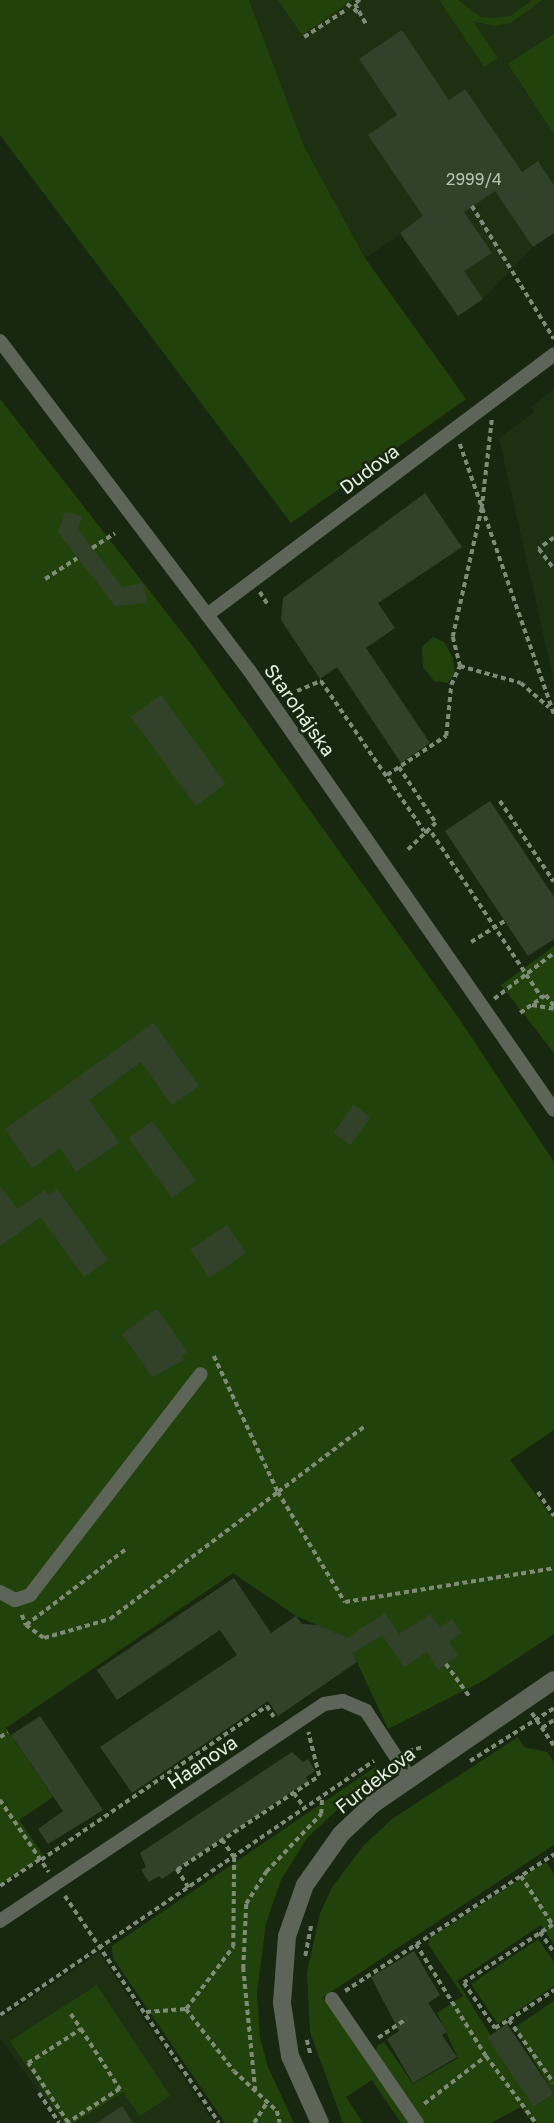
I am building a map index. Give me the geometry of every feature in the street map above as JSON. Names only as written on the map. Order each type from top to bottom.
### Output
[{"type":"street","name":"Starohájska","points":[[0,341],[207,615],[554,1110]]},
{"type":"street","name":"Dudova","points":[[207,615],[554,354]]},
{"type":"street","points":[[0,1592],[15,1600],[30,1595],[201,1374]]},
{"type":"street","name":"Furdekova","points":[[320,2123],[297,2074],[283,2020],[282,1968],[290,1920],[305,1885],[341,1834],[409,1777],[554,1680]]},
{"type":"street","name":"Haanova","points":[[0,1921],[324,1704],[349,1702],[366,1712],[409,1777]]},
{"type":"street","points":[[332,1999],[414,2119]]},
{"type":"path","points":[[360,0],[355,4],[367,26]]},
{"type":"path","points":[[347,4],[359,13]]},
{"type":"path","points":[[304,37],[344,11]]},
{"type":"path","points":[[472,206],[554,339]]},
{"type":"path","points":[[387,775],[446,736],[451,685],[460,666],[453,637],[482,508],[492,418]]},
{"type":"path","points":[[459,442],[549,707]]},
{"type":"path","points":[[92,548],[115,533]]},
{"type":"path","points":[[554,538],[539,549],[554,569]]},
{"type":"path","points":[[45,579],[77,558]]},
{"type":"path","points":[[259,590],[268,605]]},
{"type":"path","points":[[460,666],[522,683],[554,714]]},
{"type":"path","points":[[297,691],[321,681],[424,831],[432,833],[542,998]]},
{"type":"path","points":[[399,767],[436,822],[424,831],[408,850]]},
{"type":"path","points":[[500,801],[554,882]]},
{"type":"path","points":[[471,942],[505,921]]},
{"type":"path","points":[[504,989],[554,953]]},
{"type":"path","points":[[520,1013],[546,995],[554,1008]]},
{"type":"path","points":[[532,1005],[554,1008]]},
{"type":"path","points":[[215,1356],[278,1492],[345,1602],[554,1568]]},
{"type":"path","points":[[125,1549],[26,1625],[44,1638],[110,1619],[365,1426]]},
{"type":"path","points":[[538,1492],[554,1516]]},
{"type":"path","points":[[446,1664],[470,1697]]},
{"type":"path","points":[[523,1700],[554,1746]]},
{"type":"path","points":[[0,1886],[267,1706],[284,1731]]},
{"type":"path","points":[[466,1764],[554,1708]]},
{"type":"path","points":[[541,1728],[554,1720]]},
{"type":"path","points":[[189,1888],[177,1870],[319,1776],[308,1731]]},
{"type":"path","points":[[0,1737],[8,1732]]},
{"type":"path","points":[[396,1758],[413,1748],[435,1746]]},
{"type":"path","points":[[0,2015],[374,1761]]},
{"type":"path","points":[[294,1792],[304,1809]]},
{"type":"path","points":[[255,2091],[243,1969],[246,1904],[266,1872],[321,1814],[322,1797]]},
{"type":"path","points":[[0,1800],[219,2123]]},
{"type":"path","points":[[146,2012],[186,2009],[233,1947],[234,1858],[222,1840]]},
{"type":"path","points":[[332,1999],[554,1854]]},
{"type":"path","points":[[521,1876],[553,1925],[464,1983],[495,2028],[554,1990]]},
{"type":"path","points":[[304,1961],[313,1921]]},
{"type":"path","points":[[540,1932],[554,1952]]},
{"type":"path","points":[[416,1944],[486,2056],[536,2123]]},
{"type":"path","points":[[186,2009],[267,2102],[280,2123]]},
{"type":"path","points":[[71,2014],[81,2029],[120,2090],[68,2123],[28,2063],[81,2029]]},
{"type":"path","points":[[365,2048],[405,2019]]},
{"type":"path","points":[[509,2020],[554,2083]]},
{"type":"path","points":[[306,2035],[314,2067]]},
{"type":"path","points":[[414,2119],[486,2056]]},
{"type":"path","points":[[39,2093],[59,2123]]},
{"type":"path","points":[[254,2123],[267,2102]]},
{"type":"shaded area","points":[[0,0],[249,0],[304,146],[365,258],[466,399],[291,523],[0,135]]},
{"type":"shaded area","points":[[249,0],[554,0],[554,233],[533,247],[483,299],[458,316],[400,234],[365,258],[304,146]]},
{"type":"shaded area","points":[[278,0],[353,0],[302,35]]},
{"type":"shaded area","points":[[439,0],[458,0],[480,17],[493,18],[510,16],[533,0],[542,0],[511,23],[494,26],[473,21],[498,58],[484,67]]},
{"type":"shaded area","points":[[554,34],[554,134],[508,64]]},
{"type":"shaded area","points":[[554,389],[554,682],[499,438],[534,412],[531,407]]},
{"type":"shaded area","points":[[0,399],[191,644],[460,1020],[554,1162],[554,1430],[510,1460],[554,1519],[554,1634],[481,1682],[388,1729],[357,1662],[338,1634],[296,1616],[233,1573],[6,1728],[53,1797],[19,1820],[44,1856],[0,1885]]},
{"type":"shaded area","points":[[433,637],[444,642],[453,658],[455,673],[448,683],[434,681],[423,667],[422,647]]},
{"type":"shaded area","points":[[554,946],[554,1053],[501,985]]},
{"type":"shaded area","points":[[518,1737],[524,1747],[547,1752],[554,1762],[554,1845],[323,1997],[408,2123],[401,2123],[372,2080],[346,2097],[363,2123],[343,2123],[310,2032],[307,1972],[320,1913],[333,1886],[363,1846],[392,1819]]},
{"type":"shaded area","points":[[377,1766],[374,1775],[307,1838],[281,1880],[266,1923],[257,1993],[260,2038],[268,2067],[294,2123],[225,2123],[113,1958],[112,1946]]},
{"type":"shaded area","points":[[546,1862],[554,1874],[554,1945],[541,1925],[457,1981],[535,2107],[554,2094],[554,2123],[532,2123],[521,2107],[491,2123],[424,2123],[376,2052],[377,2046],[384,2042],[413,2084],[458,2058],[437,2013],[463,1996],[428,1944],[429,1939]]},
{"type":"shaded area","points":[[538,1939],[554,1962],[554,1986],[498,2024],[471,1984]]},
{"type":"shaded area","points":[[99,1953],[214,2123],[61,2123],[0,2038],[0,2019]]},
{"type":"shaded area","points":[[97,1985],[170,2096],[140,2116],[123,2092],[74,2123],[65,2123],[10,2041]]},
{"type":"shaded area","points":[[554,2001],[554,2094],[514,2028]]},
{"type":"building","points":[[402,30],[449,100],[465,89],[522,172],[538,161],[554,185],[554,233],[533,247],[495,191],[464,212],[492,253],[464,271],[483,299],[458,316],[400,233],[423,216],[368,135],[397,115],[359,59]]},
{"type":"building","points":[[425,493],[462,547],[378,603],[395,628],[366,648],[430,743],[401,763],[337,667],[320,679],[281,620],[283,598]]},
{"type":"building","points":[[65,512],[82,516],[78,529],[122,587],[143,583],[147,603],[115,606],[58,532]]},
{"type":"building","points":[[161,695],[226,784],[196,806],[131,717]]},
{"type":"building","points":[[490,801],[554,897],[554,939],[528,956],[445,831]]},
{"type":"building","points":[[154,1023],[199,1086],[172,1105],[141,1062],[89,1100],[119,1143],[76,1172],[60,1148],[32,1168],[5,1129]]},
{"type":"building","points":[[353,1105],[370,1117],[351,1145],[333,1133]]},
{"type":"building","points":[[152,1121],[195,1181],[172,1198],[129,1138]]},
{"type":"building","points":[[0,1186],[17,1209],[45,1190],[49,1196],[57,1189],[108,1260],[84,1277],[41,1217],[0,1246]]},
{"type":"building","points":[[227,1225],[246,1253],[210,1278],[191,1250]]},
{"type":"building","points":[[157,1309],[187,1352],[181,1356],[184,1360],[152,1377],[122,1334]]},
{"type":"building","points":[[234,1578],[271,1633],[296,1616],[302,1624],[318,1625],[347,1638],[385,1613],[399,1634],[430,1614],[440,1628],[452,1619],[462,1633],[449,1642],[458,1656],[438,1670],[427,1652],[404,1667],[382,1635],[352,1654],[357,1662],[278,1716],[268,1701],[132,1793],[100,1747],[237,1655],[220,1630],[117,1700],[97,1670]]},
{"type":"building","points":[[40,1716],[103,1810],[48,1844],[38,1829],[63,1811],[11,1735]]},
{"type":"building","points":[[292,1752],[303,1762],[308,1759],[315,1771],[306,1777],[308,1781],[162,1879],[159,1876],[149,1882],[141,1870],[146,1867],[140,1853]]},
{"type":"building","points":[[414,1951],[440,1995],[428,2003],[447,2032],[442,2035],[457,2057],[413,2083],[387,2039],[399,2031],[371,1977]]},
{"type":"building","points":[[507,2024],[554,2094],[534,2107],[487,2037]]},
{"type":"building","points":[[122,2106],[133,2123],[97,2123]]}]
